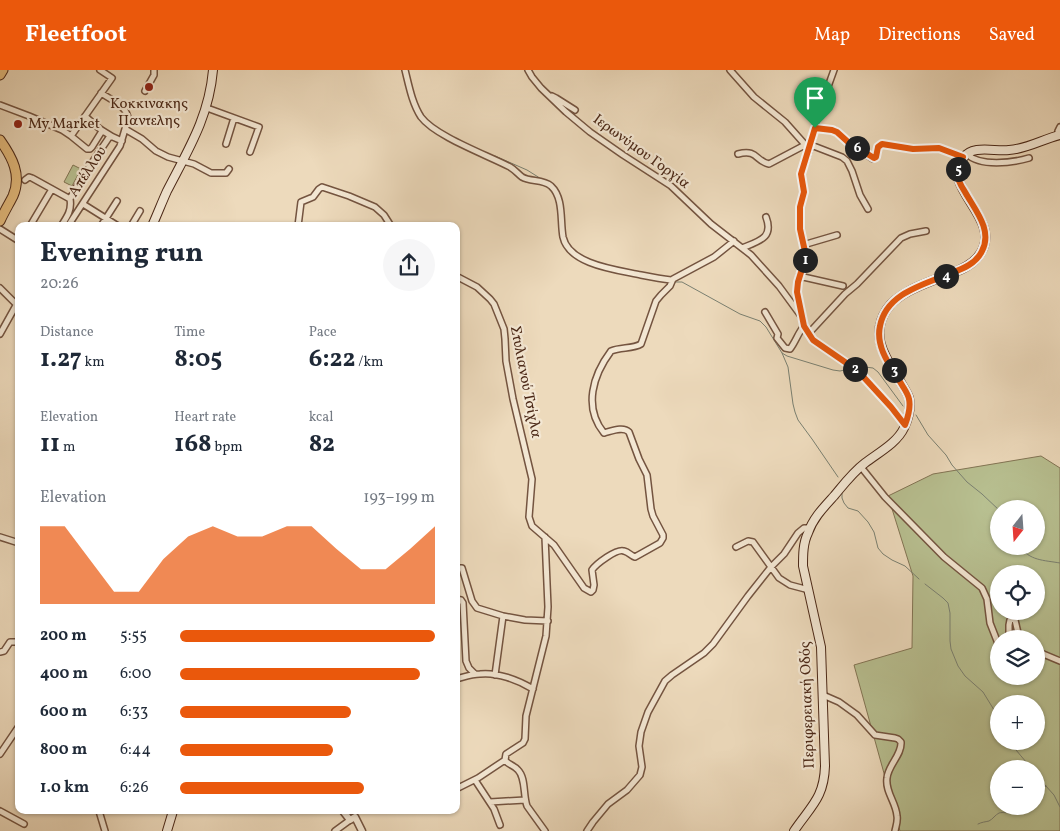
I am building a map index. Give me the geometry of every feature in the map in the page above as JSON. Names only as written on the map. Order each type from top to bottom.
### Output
[{"type":"main road","points":[[0,75],[3,70]]},
{"type":"main road","points":[[154,222],[166,193],[197,134],[207,108],[213,70]]},
{"type":"main road","points":[[905,425],[909,408],[908,397],[882,350],[879,335],[880,327],[886,309],[896,299],[914,289],[966,267],[977,259],[982,251],[986,238],[984,225],[961,185],[957,175],[958,166],[965,156],[974,151],[983,149],[1016,150],[1059,133]]},
{"type":"main road","points":[[0,140],[14,165],[16,180],[13,196],[0,221]]},
{"type":"main road","points":[[0,146],[10,163],[12,177],[9,191],[0,212]]},
{"type":"main road","name":"Περιφερειακή Οδός","points":[[794,831],[816,803],[820,795],[825,773],[821,647],[803,566],[806,539],[810,528],[823,508],[861,467],[896,439],[905,425]]},
{"type":"main road","points":[[167,831],[172,814]]},
{"type":"street","points":[[72,136],[112,78],[100,70]]},
{"type":"street","points":[[145,91],[154,74],[154,70]]},
{"type":"street","points":[[405,70],[415,105],[427,123],[444,135],[513,169],[523,178],[539,181],[551,186],[556,193],[559,203],[563,238],[577,256],[586,261],[606,268],[671,283],[683,273],[714,257],[734,241]]},
{"type":"street","name":"Ιερωνύμου Γοργία","points":[[528,70],[540,88],[566,112],[594,135],[671,186],[711,224],[751,255],[779,286],[802,318]]},
{"type":"street","points":[[730,70],[754,97],[784,122],[808,146],[842,157],[847,161],[860,195],[868,209]]},
{"type":"street","points":[[834,70],[826,95],[819,108],[801,174],[804,192],[800,207],[800,229],[806,256],[799,276],[797,292],[802,318],[804,326],[813,340],[858,371],[905,425]]},
{"type":"street","points":[[101,93],[127,113],[128,119],[125,129],[156,150],[168,157],[194,164],[211,173],[226,173],[229,168]]},
{"type":"street","points":[[549,95],[575,110]]},
{"type":"street","points":[[0,105],[72,136],[87,149],[92,147],[102,131]]},
{"type":"street","points":[[207,108],[259,126],[250,152]]},
{"type":"street","points":[[85,116],[102,131],[122,141]]},
{"type":"street","points":[[226,144],[234,118]]},
{"type":"street","points":[[815,128],[837,132],[848,142],[874,158],[876,157],[878,147],[882,144],[913,149],[939,148],[989,162],[1016,162],[1029,158]]},
{"type":"street","name":"Απέλλου","points":[[71,222],[120,146],[125,129]]},
{"type":"street","points":[[63,222],[71,209],[70,198],[110,136]]},
{"type":"street","points":[[738,154],[751,153],[766,164],[769,164],[808,146]]},
{"type":"street","points":[[25,180],[29,177],[32,178],[70,198]]},
{"type":"street","points":[[298,222],[302,200],[313,197],[322,187],[375,207],[388,222]]},
{"type":"street","points":[[32,222],[52,189]]},
{"type":"street","points":[[104,222],[117,201]]},
{"type":"street","points":[[83,204],[111,222]]},
{"type":"street","points":[[133,222],[140,211]]},
{"type":"street","points":[[742,248],[765,237],[769,226],[766,217]]},
{"type":"street","points":[[0,229],[15,238]]},
{"type":"street","points":[[809,333],[901,238],[926,231]]},
{"type":"street","points":[[803,245],[836,234]]},
{"type":"street","points":[[799,276],[843,286]]},
{"type":"street","name":"Στυλιανού Τσίχλα","points":[[460,278],[477,287],[490,299],[494,304],[504,329],[506,361],[532,479],[529,519],[532,526],[554,545],[584,588],[589,592],[594,587],[592,570],[596,565],[618,551],[626,551],[635,557],[660,542],[663,538],[651,509],[647,475],[628,430],[604,433],[595,418],[592,409],[592,398],[598,373],[610,352],[641,344],[656,301],[671,283]]},
{"type":"street","points":[[0,288],[15,300]]},
{"type":"street","points":[[0,334],[15,308]]},
{"type":"street","points":[[765,312],[778,334],[777,338],[785,348],[790,349],[804,326]]},
{"type":"street","points":[[861,467],[885,497],[944,557],[982,588],[987,599],[992,630]]},
{"type":"street","points":[[588,830],[608,804],[627,790],[640,775],[642,767],[639,746],[641,732],[648,712],[665,681],[672,674],[704,653],[713,644],[771,567],[784,554],[798,533],[804,528],[810,528]]},
{"type":"street","points":[[0,537],[15,542]]},
{"type":"street","points":[[460,787],[475,780],[505,760],[506,754],[524,740],[526,716],[548,621],[545,537]]},
{"type":"street","points":[[736,547],[748,541],[753,542],[779,578],[798,588],[808,590]]},
{"type":"street","points":[[460,568],[462,568],[475,606],[479,609],[528,621],[548,621]]},
{"type":"street","points":[[460,600],[463,603],[466,661],[469,668],[475,674]]},
{"type":"street","points":[[495,675],[503,616]]},
{"type":"street","points":[[1009,630],[1010,621],[1013,619],[1017,630]]},
{"type":"street","points":[[0,652],[4,651],[10,642],[15,642]]},
{"type":"street","points":[[1045,655],[1060,661]]},
{"type":"street","points":[[460,678],[475,674],[495,675],[516,681],[533,689]]},
{"type":"street","points":[[823,695],[839,702],[857,715],[875,735],[895,738],[901,742],[900,750],[888,772],[887,778],[888,791],[898,818],[895,831]]},
{"type":"street","points":[[0,754],[15,732]]},
{"type":"street","points":[[505,760],[506,763],[518,770],[527,806],[545,831]]},
{"type":"street","points":[[475,780],[494,809],[500,825]]},
{"type":"street","points":[[490,802],[525,800]]},
{"type":"street","points":[[0,811],[24,824]]},
{"type":"street","points":[[100,814],[105,831]]},
{"type":"street","points":[[335,831],[353,816],[362,831]]},
{"type":"green space","points":[[73,165],[81,169],[72,186],[64,182]]},
{"type":"green space","points":[[1041,456],[1060,468],[1060,831],[900,831],[854,665],[912,648],[913,576],[888,496],[933,474]]},
{"type":"waterway","points":[[495,156],[527,170],[543,180]]},
{"type":"waterway","points":[[564,219],[565,232]]},
{"type":"waterway","points":[[662,281],[670,282]]},
{"type":"waterway","points":[[674,282],[682,282],[740,314],[760,321],[766,327],[782,353],[787,356],[833,370],[849,369]]},
{"type":"waterway","points":[[782,353],[788,367],[793,404],[798,420],[838,477]]},
{"type":"waterway","points":[[857,366],[873,368],[878,372],[903,406]]},
{"type":"waterway","points":[[916,415],[928,435],[946,455],[952,465],[967,482],[990,502]]},
{"type":"waterway","points":[[842,493],[842,498],[848,508],[858,511],[868,522],[874,532],[878,548],[883,554],[905,566],[919,579]]},
{"type":"waterway","points":[[1028,555],[1060,563]]},
{"type":"waterway","points":[[925,584],[948,603],[951,649],[958,666],[965,676],[983,692],[990,703]]},
{"type":"waterway","points":[[1016,750],[1024,760]]},
{"type":"waterway","points":[[1045,785],[1054,795],[1060,807]]},
{"type":"waterway","points":[[978,824],[989,821],[996,815]]},
{"type":"place","name":"Κοκκινακης Παντελης","points":[[149,87]]},
{"type":"place","name":"My Market","points":[[18,124]]},
{"type":"route","points":[[815,128],[834,130],[848,142],[874,158],[880,144],[913,149],[939,148],[963,157],[957,170],[958,180],[985,228],[984,248],[971,264],[898,297],[886,309],[882,318],[879,331],[881,347],[909,401],[905,425],[875,388],[858,371],[813,340],[804,326],[797,292],[799,276],[806,256],[800,235],[800,207],[804,192],[801,174],[815,128]]}]
